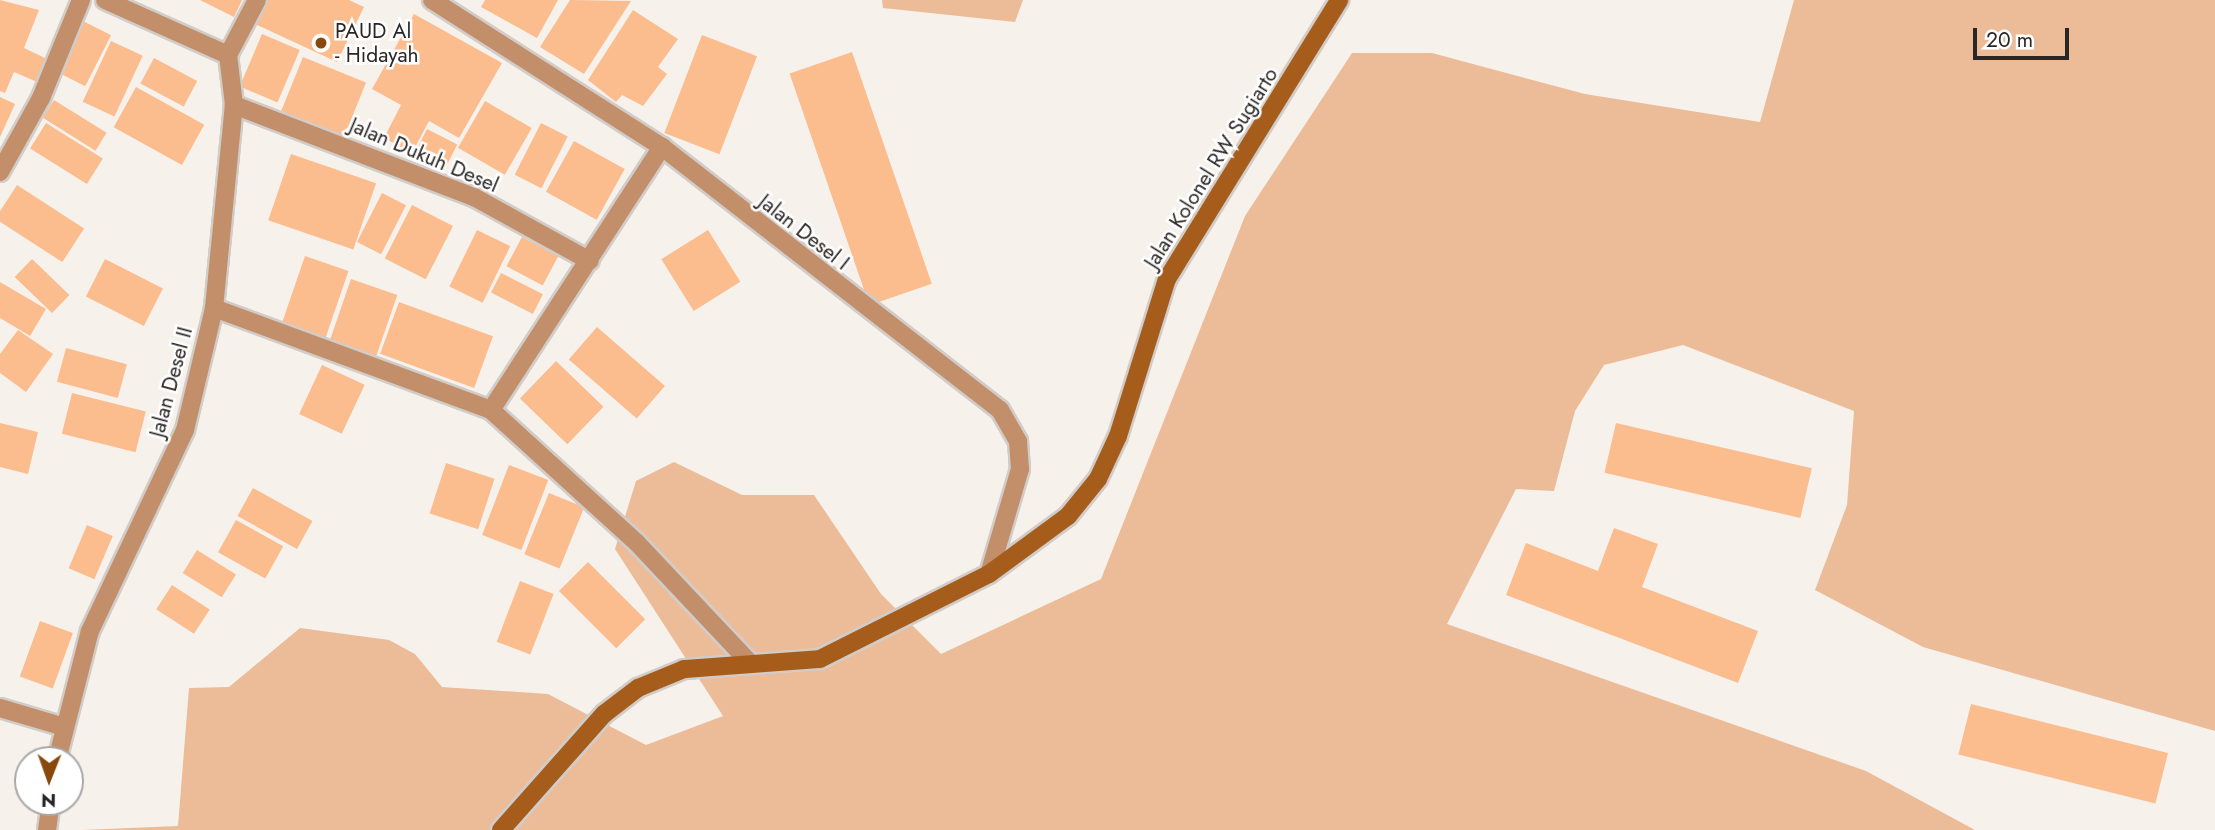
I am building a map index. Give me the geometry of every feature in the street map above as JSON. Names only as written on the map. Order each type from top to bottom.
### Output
[{"type":"main road","name":"Jalan Kolonel RW Sugiarto","points":[[501,830],[604,714],[638,688],[684,669],[820,659],[989,574],[1048,535],[1098,479],[1118,436],[1167,279],[1339,0]]},
{"type":"street","points":[[0,172],[41,98],[81,0]]},
{"type":"street","points":[[110,1],[228,55],[257,0]]},
{"type":"street","name":"Jalan Desel I","points":[[432,0],[662,147],[1000,410],[1018,440],[1020,469],[989,574]]},
{"type":"street","name":"Jalan Desel II","points":[[59,746],[61,726],[90,631],[186,430],[214,308],[234,105],[228,55]]},
{"type":"street","name":"Jalan Dukuh Desel","points":[[234,105],[461,191],[590,261]]},
{"type":"street","points":[[491,410],[662,147]]},
{"type":"street","points":[[214,308],[491,410],[637,543],[751,664]]},
{"type":"street","points":[[0,708],[61,726]]},
{"type":"shaded area","points":[[882,0],[1023,0],[1015,22],[883,8]]},
{"type":"shaded area","points":[[1794,0],[2215,0],[2215,731],[1923,647],[1815,590],[1847,505],[1854,411],[1683,345],[1604,365],[1575,411],[1554,491],[1516,489],[1447,624],[1866,771],[1975,830],[82,830],[178,826],[189,688],[229,687],[300,628],[389,640],[415,654],[442,687],[548,694],[646,745],[723,716],[615,549],[636,481],[674,462],[742,495],[814,495],[881,594],[941,654],[1101,579],[1245,216],[1352,53],[1432,53],[1585,94],[1760,122]]},
{"type":"building","points":[[0,0],[39,10],[24,48],[47,59],[37,82],[14,72],[5,93],[0,91]]},
{"type":"building","points":[[200,0],[242,0],[234,17]]},
{"type":"building","name":"PAUD Al - Hidayah","points":[[266,0],[349,0],[364,7],[337,62],[255,24]]},
{"type":"building","points":[[485,0],[558,0],[537,38],[481,7]]},
{"type":"building","points":[[570,0],[631,1],[584,74],[540,47]]},
{"type":"building","points":[[633,10],[678,39],[658,67],[667,74],[643,106],[622,95],[616,102],[588,80]]},
{"type":"building","points":[[414,14],[502,63],[459,138],[429,121],[412,153],[384,138],[401,105],[372,89]]},
{"type":"building","points":[[79,19],[111,35],[85,86],[53,70]]},
{"type":"building","points":[[262,34],[300,50],[277,102],[240,86]]},
{"type":"building","points":[[702,35],[757,56],[719,154],[664,133]]},
{"type":"building","points":[[111,41],[143,56],[114,117],[83,102]]},
{"type":"building","points":[[852,52],[932,284],[869,305],[790,73]]},
{"type":"building","points":[[303,57],[366,82],[344,138],[281,113]]},
{"type":"building","points":[[154,58],[197,81],[184,107],[140,84]]},
{"type":"building","points":[[136,87],[204,125],[182,165],[114,127]]},
{"type":"building","points":[[0,97],[15,104],[0,137]]},
{"type":"building","points":[[54,100],[107,133],[95,151],[43,118]]},
{"type":"building","points":[[485,101],[532,128],[505,175],[458,148]]},
{"type":"building","points":[[46,123],[103,159],[87,184],[30,148]]},
{"type":"building","points":[[541,123],[568,137],[541,188],[515,175]]},
{"type":"building","points":[[427,129],[457,144],[445,168],[415,152]]},
{"type":"building","points":[[574,141],[625,169],[597,220],[546,192]]},
{"type":"building","points":[[291,154],[376,183],[353,249],[268,220]]},
{"type":"building","points":[[17,185],[84,229],[62,262],[0,222],[0,211]]},
{"type":"building","points":[[382,193],[406,205],[381,254],[357,242]]},
{"type":"building","points":[[412,205],[453,226],[426,279],[385,258]]},
{"type":"building","points":[[477,230],[510,246],[483,303],[449,287]]},
{"type":"building","points":[[708,230],[740,282],[694,311],[661,259]]},
{"type":"building","points":[[522,237],[558,256],[543,285],[507,266]]},
{"type":"building","points":[[305,256],[348,271],[324,342],[281,327]]},
{"type":"building","points":[[32,259],[69,295],[52,313],[15,277]]},
{"type":"building","points":[[105,259],[163,289],[144,326],[86,296]]},
{"type":"building","points":[[501,273],[543,294],[533,314],[491,293]]},
{"type":"building","points":[[351,279],[397,295],[376,357],[330,341]]},
{"type":"building","points":[[0,282],[46,309],[30,336],[0,318]]},
{"type":"building","points":[[399,302],[493,336],[474,388],[380,354]]},
{"type":"building","points":[[597,327],[665,386],[637,418],[569,359]]},
{"type":"building","points":[[18,330],[53,354],[26,392],[0,373],[0,354]]},
{"type":"building","points":[[66,348],[127,364],[118,398],[57,382]]},
{"type":"building","points":[[556,361],[603,407],[567,444],[520,398]]},
{"type":"building","points":[[322,365],[365,385],[342,434],[299,414]]},
{"type":"building","points":[[72,393],[146,411],[136,452],[62,434]]},
{"type":"building","points":[[0,423],[38,432],[28,474],[0,467]]},
{"type":"building","points":[[1616,423],[1812,468],[1800,518],[1605,473]]},
{"type":"building","points":[[446,463],[495,479],[478,529],[430,513]]},
{"type":"building","points":[[509,465],[548,480],[521,550],[482,535]]},
{"type":"building","points":[[253,488],[312,521],[297,549],[237,516]]},
{"type":"building","points":[[549,493],[584,507],[560,568],[524,554]]},
{"type":"building","points":[[236,520],[283,546],[265,579],[218,552]]},
{"type":"building","points":[[87,525],[113,536],[94,579],[69,568]]},
{"type":"building","points":[[1614,528],[1658,544],[1642,587],[1758,631],[1738,683],[1506,595],[1526,543],[1598,571]]},
{"type":"building","points":[[197,550],[236,574],[222,597],[183,573]]},
{"type":"building","points":[[588,562],[645,619],[616,648],[559,591]]},
{"type":"building","points":[[520,581],[554,594],[530,655],[497,642]]},
{"type":"building","points":[[172,585],[210,610],[194,634],[156,609]]},
{"type":"building","points":[[40,621],[73,633],[53,688],[20,676]]},
{"type":"building","points":[[1971,704],[2168,753],[2155,804],[1958,754]]},
{"type":"place","name":"PAUD Al - Hidayah","points":[[321,43]]}]
